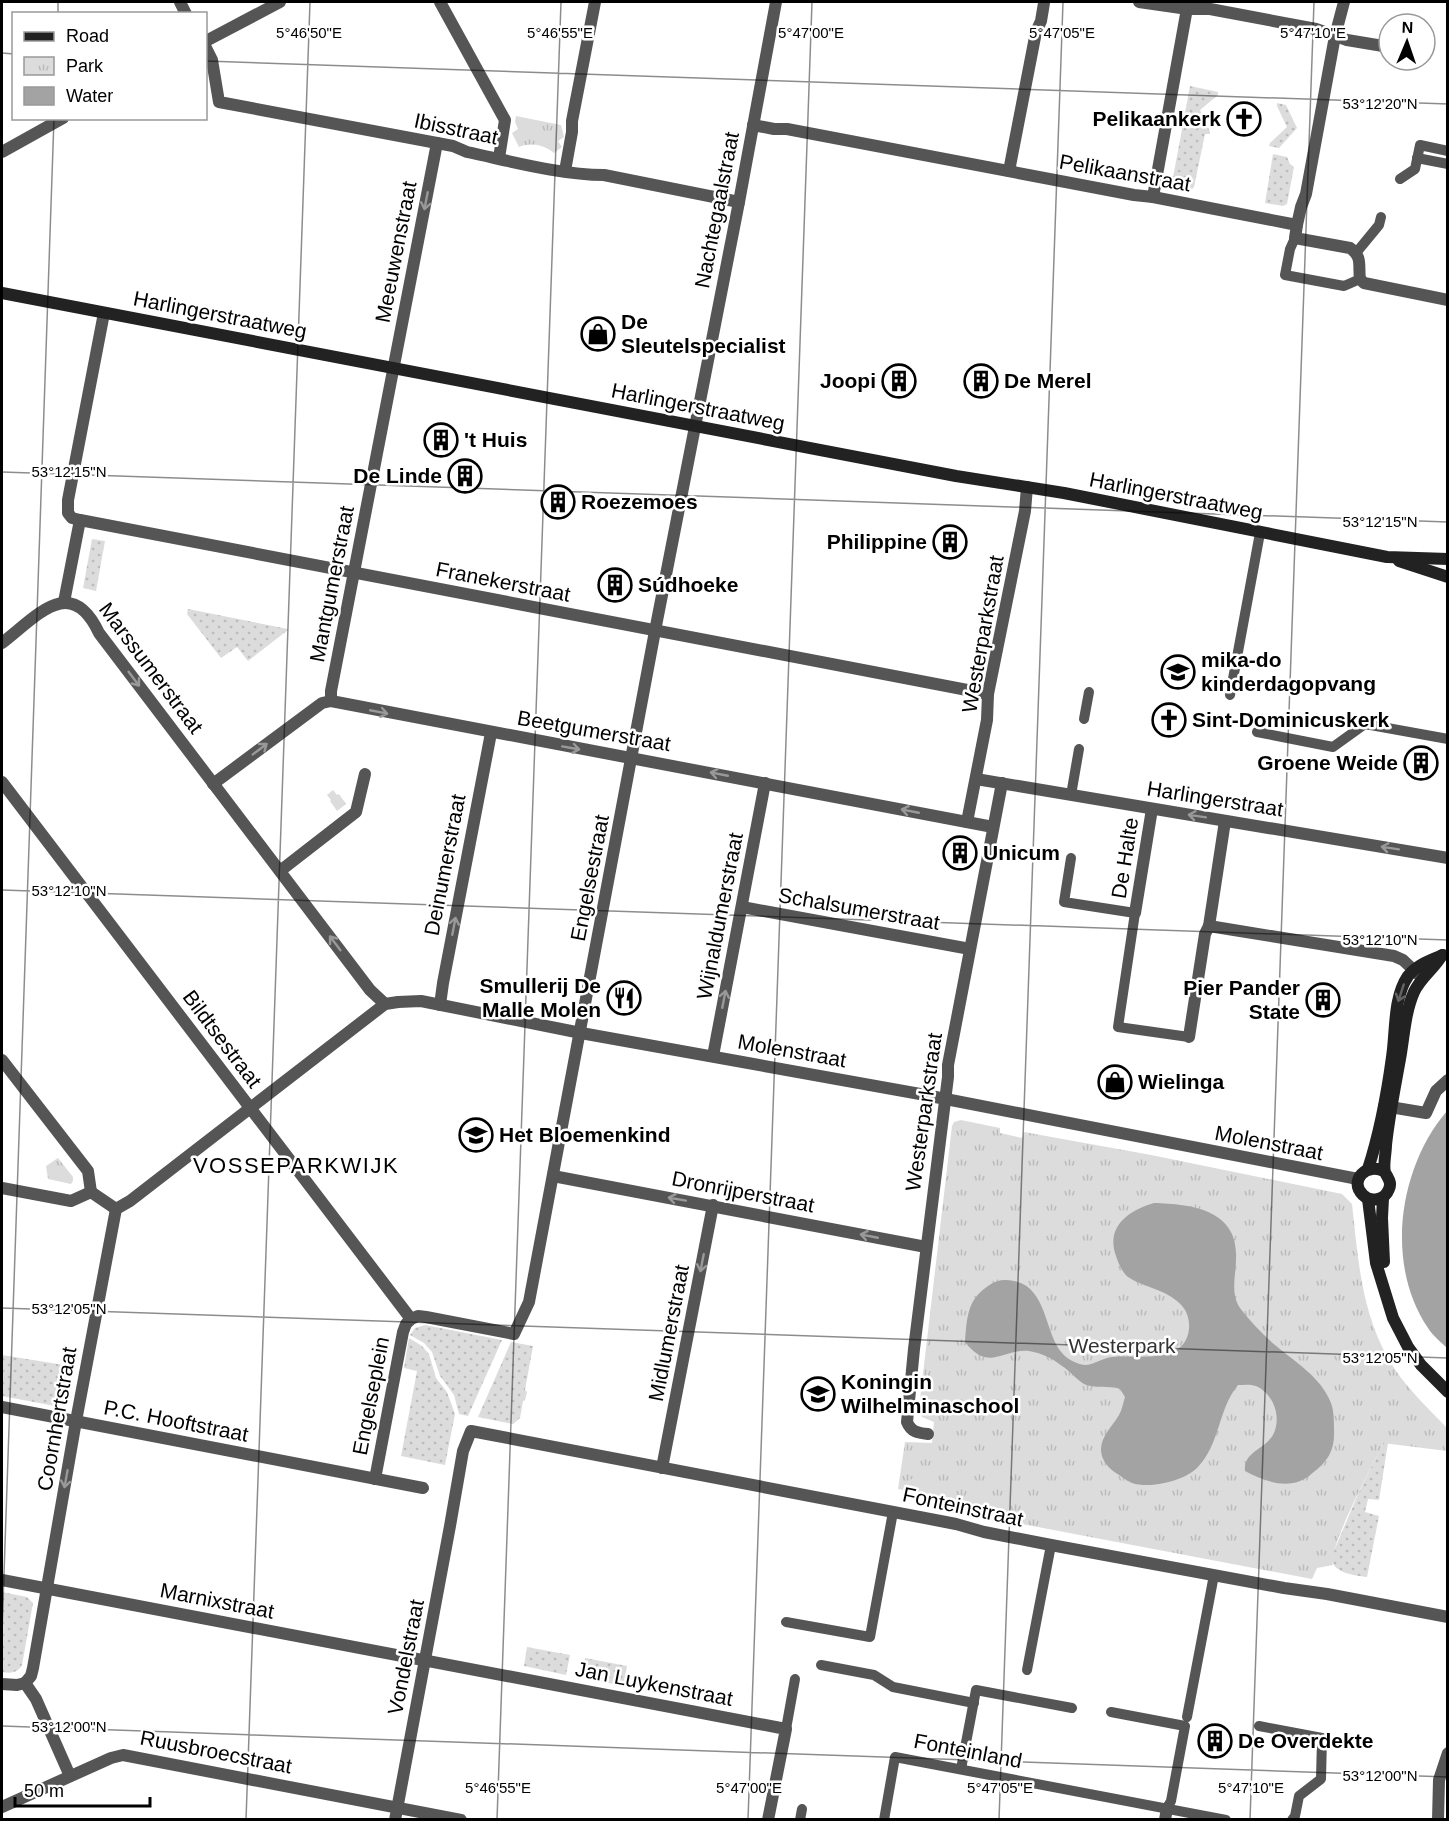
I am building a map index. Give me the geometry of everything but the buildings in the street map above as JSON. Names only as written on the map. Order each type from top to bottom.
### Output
[{"type":"main road","name":"Harlingerstraatweg","points":[[2,293],[1387,557],[1448,559]]},
{"type":"main road","name":"Harlingerstraatweg","points":[[1387,557],[1448,577]]},
{"type":"main road","points":[[1385,1172],[1388,1106],[1398,1001],[1402,987],[1410,974],[1418,975],[1429,959],[1445,953]]},
{"type":"main road","points":[[1368,1169],[1388,1106]]},
{"type":"main road","points":[[1368,1199],[1383,1197],[1389,1190],[1388,1176],[1380,1169],[1368,1169],[1358,1179],[1359,1191],[1368,1199],[1376,1263],[1393,1318],[1408,1347],[1426,1372],[1448,1392]]},
{"type":"main road","points":[[1383,1197],[1384,1285]]},
{"type":"street","points":[[207,40],[280,2]]},
{"type":"street","points":[[440,2],[505,120],[498,158]]},
{"type":"street","points":[[565,171],[573,132],[572,121],[595,2]]},
{"type":"street","name":"Nachtegaalstraat","points":[[695,426],[740,202],[776,2]]},
{"type":"street","points":[[1009,171],[1036,32],[1041,21],[1042,2]]},
{"type":"street","points":[[1139,2],[1188,5],[1316,29],[1335,36],[1377,45]]},
{"type":"street","points":[[1344,2],[1335,36],[1306,194],[1295,238],[1350,249],[1360,259],[1360,279],[1371,285],[1448,300]]},
{"type":"street","points":[[1153,197],[1188,5]]},
{"type":"street","name":"Ibisstraat","points":[[207,50],[212,60],[219,102],[453,146],[467,152],[565,171],[604,176],[740,202]]},
{"type":"street","points":[[2,152],[59,120]]},
{"type":"street","name":"Pelikaanstraat","points":[[753,125],[787,129],[1298,225]]},
{"type":"street","name":"Meeuwenstraat","points":[[393,368],[437,143]]},
{"type":"street","points":[[80,520],[72,518],[67,508],[104,313]]},
{"type":"street","name":"Mantgumerstraat","points":[[331,701],[393,368]]},
{"type":"street","name":"Engelsestraat","points":[[514,1334],[529,1302],[695,426]]},
{"type":"street","name":"Westerparkstraat","points":[[968,822],[987,720],[988,694],[1025,511],[1027,487]]},
{"type":"street","name":"Franekerstraat","points":[[80,520],[988,694]]},
{"type":"street","name":"Marssumerstraat","points":[[80,520],[64,602],[80,606],[85,611],[99,633],[370,990],[385,1004]]},
{"type":"street","points":[[2,643],[45,609],[64,602]]},
{"type":"street","points":[[213,784],[322,703],[331,701]]},
{"type":"street","name":"Beetgumerstraat","points":[[331,701],[993,827]]},
{"type":"street","name":"Deinumerstraat","points":[[440,1005],[490,733]]},
{"type":"street","points":[[280,872],[356,812],[365,774]]},
{"type":"street","name":"Harlingerstraat","points":[[976,779],[1448,858]]},
{"type":"street","name":"Bildtsestraat","points":[[2,782],[411,1319]]},
{"type":"street","name":"Wijnaldumerstraat","points":[[713,1056],[765,783]]},
{"type":"street","name":"Westerparkstraat","points":[[928,1434],[917,1433],[909,1428],[907,1422],[926,1247],[948,1065],[1002,783]]},
{"type":"street","name":"De Halte","points":[[1136,913],[1152,809]]},
{"type":"street","points":[[1189,1037],[1225,821]]},
{"type":"street","name":"Schalsumerstraat","points":[[742,908],[970,949]]},
{"type":"street","points":[[1209,926],[1394,956],[1403,960],[1418,975]]},
{"type":"street","name":"Molenstraat","points":[[385,1004],[410,1001],[440,1005],[1358,1179]]},
{"type":"street","points":[[2,1060],[88,1171],[91,1192],[116,1209],[130,1201],[251,1109],[385,1004]]},
{"type":"street","points":[[1388,1106],[1426,1113],[1436,1091],[1448,1080]]},
{"type":"street","name":"Dronrijperstraat","points":[[553,1176],[926,1247]]},
{"type":"street","points":[[2,1188],[71,1200],[91,1192]]},
{"type":"street","name":"Midlumerstraat","points":[[663,1468],[713,1205]]},
{"type":"street","name":"Coornhertstraat","points":[[25,1683],[31,1676],[33,1668],[116,1209]]},
{"type":"street","name":"Engelseplein","points":[[375,1479],[406,1324],[411,1319],[426,1317],[514,1334]]},
{"type":"street","name":"P.C. Hooftstraat","points":[[2,1407],[344,1473]]},
{"type":"street","name":"Fonteinstraat","points":[[453,1501],[463,1451],[471,1431],[893,1512],[1050,1545],[1448,1617]]},
{"type":"street","name":"Engelseplein","points":[[344,1473],[423,1488]]},
{"type":"street","name":"Vondelstraat","points":[[396,1813],[453,1501]]},
{"type":"street","name":"Marnixstraat","points":[[2,1580],[425,1660]]},
{"type":"street","name":"Jan Luykenstraat","points":[[425,1660],[786,1729]]},
{"type":"street","points":[[2,1684],[25,1683],[36,1699],[70,1776]]},
{"type":"street","points":[[768,1820],[786,1729]]},
{"type":"street","points":[[1438,1820],[1439,1780],[1448,1753]]},
{"type":"street","name":"Ruusbroecstraat","points":[[2,1807],[111,1758],[129,1755],[396,1813]]},
{"type":"street","points":[[396,1813],[460,1820]]},
{"type":"lane","points":[[1400,179],[1415,170],[1420,145],[1448,151]]},
{"type":"lane","points":[[1418,158],[1448,164]]},
{"type":"lane","points":[[1356,253],[1379,225],[1381,217]]},
{"type":"lane","points":[[1295,238],[1290,249],[1285,275],[1344,286],[1360,279]]},
{"type":"lane","points":[[1230,695],[1260,533]]},
{"type":"lane","points":[[1084,720],[1089,692]]},
{"type":"lane","points":[[1257,732],[1333,747],[1365,724],[1448,739]]},
{"type":"lane","points":[[1071,795],[1079,748]]},
{"type":"lane","points":[[1071,858],[1064,902],[1136,913],[1118,1027],[1189,1037]]},
{"type":"lane","points":[[786,1622],[870,1637],[893,1512]]},
{"type":"lane","points":[[1027,1670],[1050,1545]]},
{"type":"lane","points":[[1166,1814],[1171,1801],[1214,1575]]},
{"type":"lane","points":[[821,1665],[874,1675],[892,1688],[974,1703]]},
{"type":"lane","points":[[786,1729],[795,1679]]},
{"type":"lane","points":[[961,1769],[976,1690],[1072,1708]]},
{"type":"lane","points":[[1111,1712],[1186,1722]]},
{"type":"lane","points":[[1259,1726],[1322,1738],[1321,1779],[1299,1796],[1292,1820]]},
{"type":"lane","name":"Fonteinland","points":[[884,1820],[895,1757],[961,1769],[1166,1814],[1226,1820]]},
{"type":"green space","points":[[1190,86],[1218,92],[1218,95],[1200,110],[1210,134],[1205,134],[1192,189],[1172,183]]},
{"type":"green space","points":[[1277,103],[1286,105],[1297,128],[1279,148],[1269,146],[1287,127]]},
{"type":"green space","points":[[516,116],[561,125],[564,137],[558,141],[562,147],[554,153],[538,145],[519,147],[512,133],[518,129],[515,122]]},
{"type":"green space","points":[[1273,154],[1287,157],[1294,167],[1287,204],[1283,206],[1265,203]]},
{"type":"green space","points":[[92,539],[105,541],[96,591],[83,588]]},
{"type":"green space","points":[[188,609],[288,630],[248,661],[237,647],[221,658],[187,614]]},
{"type":"green space","points":[[333,790],[346,804],[337,811],[327,795]]},
{"type":"green space","name":"Westerpark","points":[[961,1120],[1000,1128],[1000,1133],[1022,1138],[1024,1132],[1342,1194],[1352,1204],[1362,1283],[1379,1340],[1401,1377],[1447,1428],[1447,1451],[1383,1443],[1337,1542],[1333,1565],[1317,1568],[1312,1579],[985,1517],[970,1503],[898,1489],[905,1442],[932,1443],[934,1422],[922,1417],[919,1408],[952,1126],[954,1122]]},
{"type":"green space","points":[[58,1158],[73,1177],[71,1184],[48,1179],[46,1166]]},
{"type":"green space","points":[[425,1325],[502,1340],[468,1416],[459,1414],[454,1395],[440,1376],[432,1352],[424,1343],[410,1335],[415,1328]]},
{"type":"green space","points":[[409,1338],[422,1346],[429,1354],[436,1378],[447,1392],[455,1414],[445,1465],[401,1456],[417,1371],[404,1368]]},
{"type":"green space","points":[[511,1342],[533,1346],[525,1400],[520,1418],[513,1424],[478,1417]]},
{"type":"green space","points":[[2,1355],[70,1366],[62,1405],[55,1406],[2,1396]]},
{"type":"green space","points":[[1383,1443],[1388,1443],[1379,1500],[1368,1499],[1365,1512],[1379,1516],[1367,1577],[1340,1571],[1331,1558]]},
{"type":"green space","points":[[910,1479],[949,1486],[947,1498],[908,1491]]},
{"type":"green space","points":[[2,1592],[27,1597],[33,1603],[22,1665],[11,1673],[2,1672]]},
{"type":"green space","points":[[527,1647],[570,1655],[566,1675],[524,1666]]},
{"type":"green space","points":[[585,1658],[627,1666],[623,1686],[581,1677]]},
{"type":"water","points":[[1447,1111],[1447,1348],[1430,1331],[1414,1303],[1406,1276],[1402,1247],[1403,1217],[1408,1188],[1417,1160],[1430,1134]]},
{"type":"water","points":[[1154,1203],[1197,1208],[1221,1220],[1230,1230],[1235,1243],[1234,1290],[1240,1308],[1265,1336],[1307,1371],[1327,1394],[1333,1413],[1333,1445],[1325,1462],[1301,1481],[1277,1483],[1245,1471],[1247,1459],[1273,1435],[1277,1421],[1272,1401],[1256,1386],[1238,1385],[1226,1405],[1210,1449],[1197,1468],[1184,1477],[1166,1483],[1139,1485],[1114,1472],[1102,1456],[1103,1439],[1120,1413],[1125,1397],[1120,1389],[1084,1384],[1058,1363],[1038,1353],[1020,1351],[989,1358],[974,1351],[965,1342],[969,1310],[976,1297],[991,1284],[1007,1280],[1025,1285],[1033,1292],[1044,1311],[1056,1344],[1064,1355],[1076,1363],[1086,1365],[1112,1357],[1158,1356],[1179,1349],[1186,1341],[1189,1329],[1185,1310],[1171,1297],[1128,1277],[1119,1263],[1113,1243],[1114,1234],[1122,1220]]},
{"type":"place","name":"Pelikaankerk","points":[[1244,119]]},
{"type":"place","name":"De Sleutelspecialist","points":[[598,334]]},
{"type":"place","name":"Joopi","points":[[899,381]]},
{"type":"place","name":"De Merel","points":[[981,381]]},
{"type":"place","name":"'t Huis","points":[[441,440]]},
{"type":"place","name":"De Linde","points":[[465,476]]},
{"type":"place","name":"Roezemoes","points":[[558,502]]},
{"type":"place","name":"Philippine","points":[[950,542]]},
{"type":"place","name":"Súdhoeke","points":[[615,585]]},
{"type":"place","name":"mika-do kinderdagopvang","points":[[1178,672]]},
{"type":"place","name":"Sint-Dominicuskerk","points":[[1169,720]]},
{"type":"place","name":"Groene Weide","points":[[1421,763]]},
{"type":"place","name":"Unicum","points":[[960,853]]},
{"type":"place","name":"Smullerij De Malle Molen","points":[[624,998]]},
{"type":"place","name":"Pier Pander State","points":[[1323,1000]]},
{"type":"place","name":"Wielinga","points":[[1115,1082]]},
{"type":"place","name":"Het Bloemenkind","points":[[476,1135]]},
{"type":"place","name":"Koningin Wilhelminaschool","points":[[818,1394]]},
{"type":"place","name":"De Overdekte","points":[[1215,1741]]},
{"type":"district","name":"VOSSEPARKWIJK","points":[[296,1165]]}]
